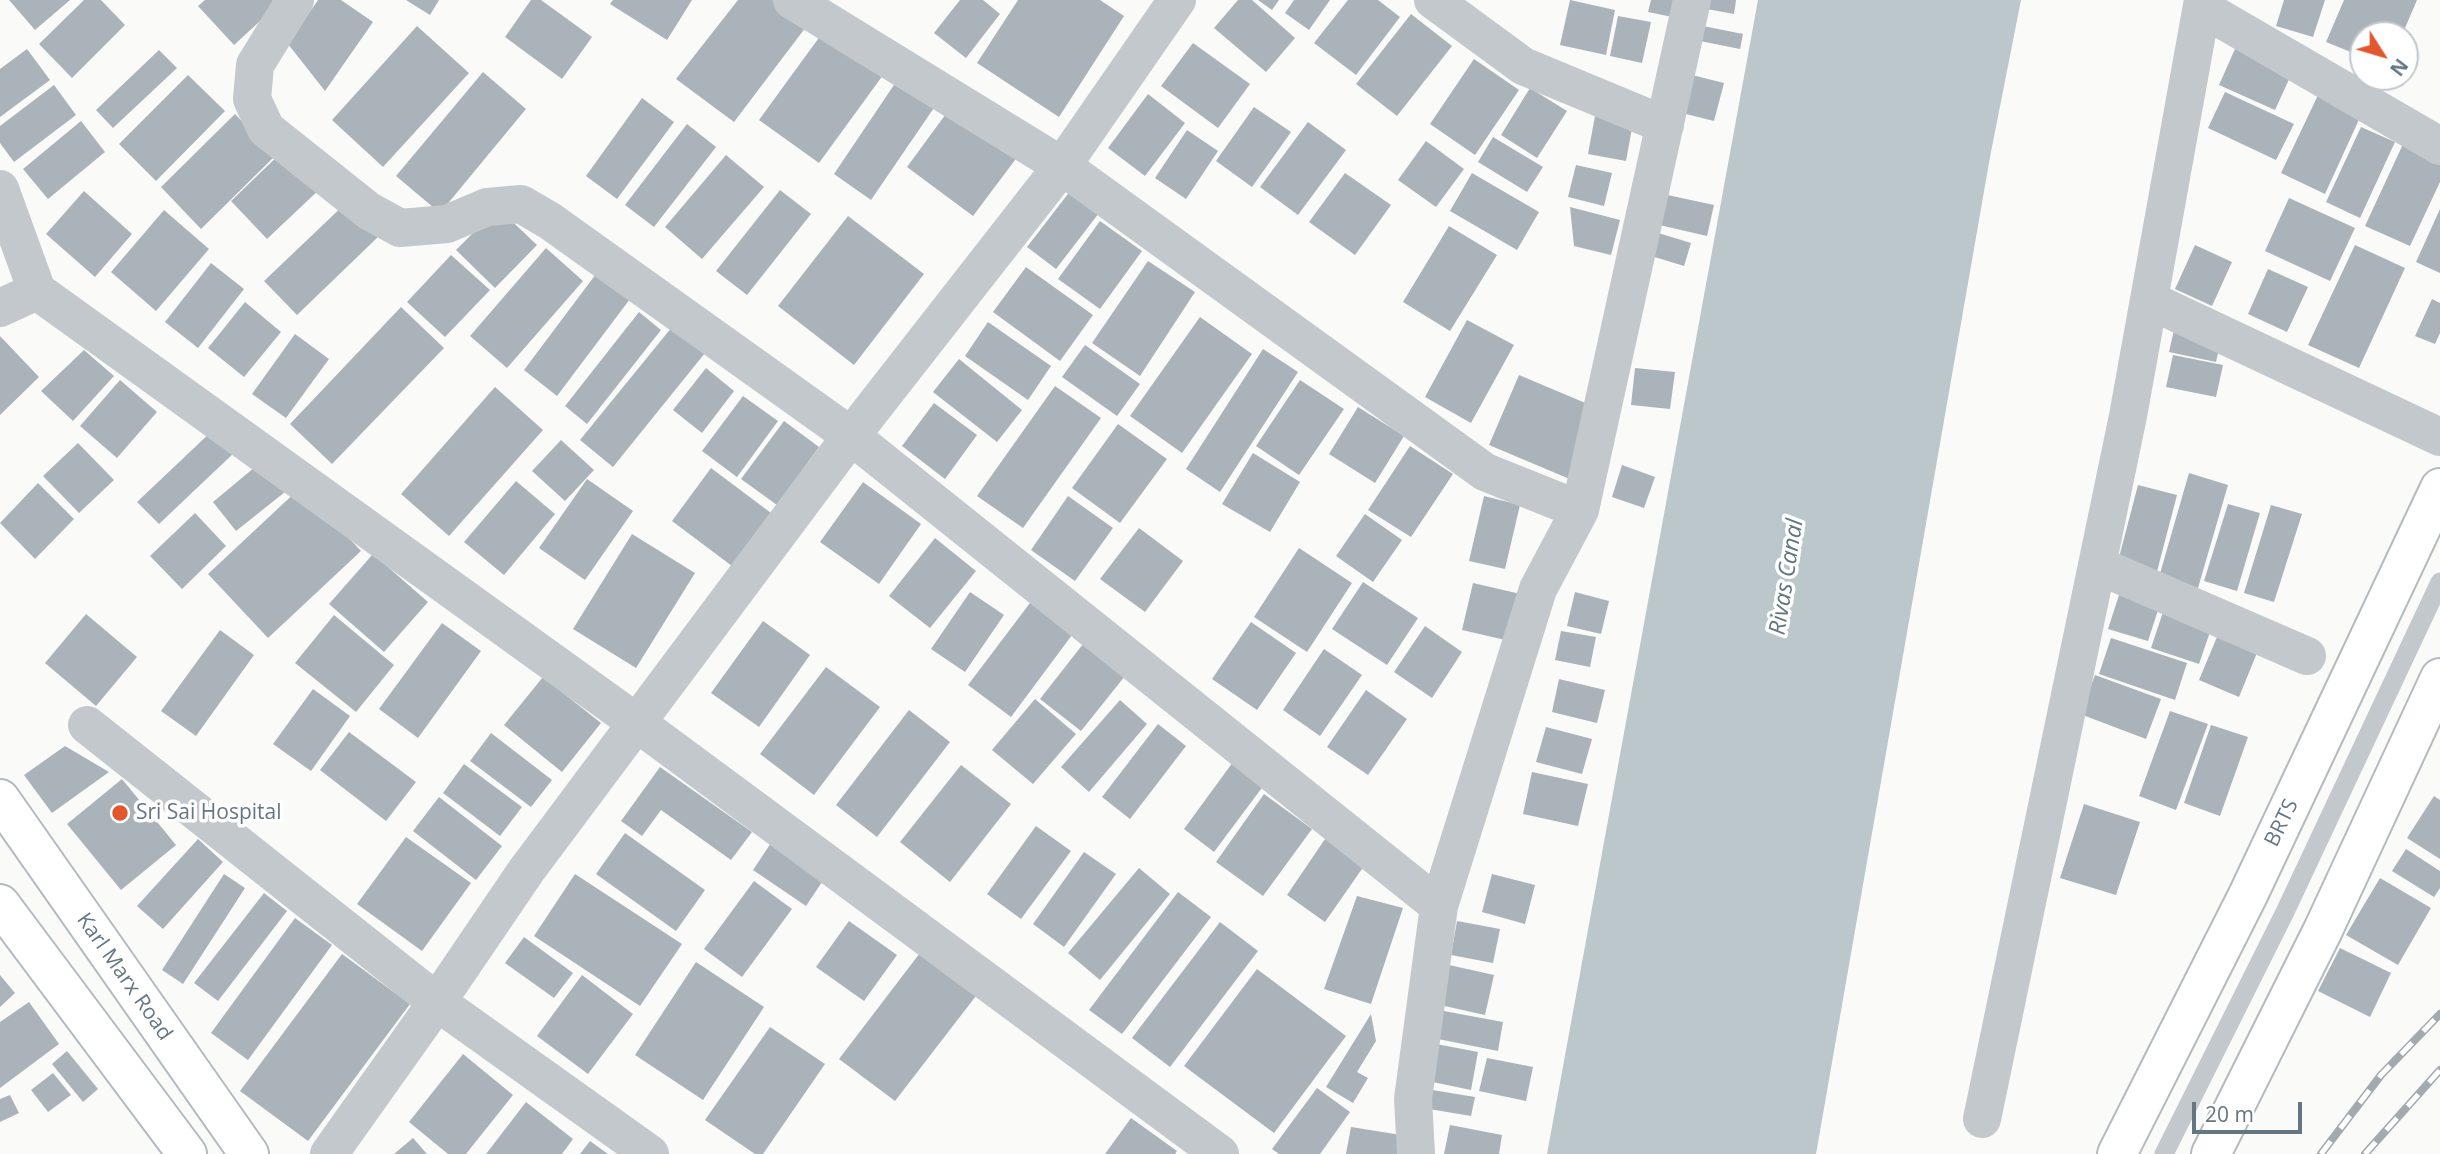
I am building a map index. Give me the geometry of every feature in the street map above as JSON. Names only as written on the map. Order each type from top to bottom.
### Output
[{"type":"main road","name":"BRTS","points":[[2117,1154],[2248,895],[2440,488]]},
{"type":"main road","points":[[2211,1154],[2323,930],[2440,678]]},
{"type":"main road","name":"Karl Marx Road","points":[[0,799],[249,1154]]},
{"type":"main road","points":[[0,904],[187,1154]]},
{"type":"street","points":[[295,0],[255,65],[252,99],[266,129],[369,211],[400,229],[447,224],[487,207],[521,204],[550,221],[851,436],[1439,906]]},
{"type":"street","points":[[792,0],[1062,166],[1485,471],[1580,510]]},
{"type":"street","points":[[329,1154],[526,871],[851,436],[1062,166],[1177,0]]},
{"type":"street","points":[[1433,0],[1523,66],[1665,125]]},
{"type":"street","points":[[1416,1154],[1413,1099],[1439,906],[1538,589],[1580,510],[1692,0]]},
{"type":"street","points":[[1982,1119],[2149,300],[2203,4],[2440,146]]},
{"type":"street","points":[[0,188],[37,291],[637,723],[1220,1154]]},
{"type":"street","points":[[0,308],[37,291]]},
{"type":"street","points":[[2149,300],[2440,437]]},
{"type":"street","points":[[2096,565],[2307,656]]},
{"type":"street","points":[[87,725],[437,1002],[650,1154]]},
{"type":"lane","points":[[2167,1148],[2291,900],[2440,582]]},
{"type":"water","name":"Rivas Canal","points":[[1758,0],[2021,0],[1990,157],[1816,1154],[1547,1154]]},
{"type":"building","points":[[9,0],[70,0],[35,30]]},
{"type":"building","points":[[84,0],[101,0],[125,25],[72,78],[39,44]]},
{"type":"building","points":[[205,0],[283,0],[234,45],[198,6]]},
{"type":"building","points":[[318,0],[341,0],[373,22],[325,91],[288,44]]},
{"type":"building","points":[[406,0],[439,0],[430,15]]},
{"type":"building","points":[[531,0],[541,0],[592,37],[562,79],[505,37]]},
{"type":"building","points":[[613,0],[692,0],[667,40],[610,4]]},
{"type":"building","points":[[738,0],[772,0],[812,19],[734,122],[676,79]]},
{"type":"building","points":[[960,0],[983,0],[1000,14],[966,58],[934,33]]},
{"type":"building","points":[[1018,0],[1100,0],[1124,16],[1059,117],[977,63]]},
{"type":"building","points":[[1238,0],[1252,0],[1295,38],[1266,72],[1214,28]]},
{"type":"building","points":[[1258,0],[1279,0],[1272,10]]},
{"type":"building","points":[[1294,0],[1330,0],[1309,30],[1285,13]]},
{"type":"building","points":[[1348,0],[1378,0],[1400,17],[1356,75],[1314,43]]},
{"type":"building","points":[[1570,0],[1615,10],[1606,55],[1560,45]]},
{"type":"building","points":[[1651,0],[1691,0],[1687,20],[1648,12]]},
{"type":"building","points":[[1697,0],[1736,0],[1734,14],[1696,7]]},
{"type":"building","points":[[2284,0],[2325,0],[2313,37],[2276,26]]},
{"type":"building","points":[[2344,0],[2417,0],[2408,21],[2349,21],[2349,51],[2326,42]]},
{"type":"building","points":[[1411,14],[1452,46],[1397,116],[1356,84]]},
{"type":"building","points":[[1618,16],[1651,22],[1642,63],[1610,56]]},
{"type":"building","points":[[1693,24],[1743,34],[1740,49],[1690,39]]},
{"type":"building","points":[[417,26],[469,73],[383,167],[332,120]]},
{"type":"building","points":[[826,28],[886,71],[819,163],[759,120]]},
{"type":"building","points":[[1193,43],[1250,84],[1218,128],[1161,86]]},
{"type":"building","points":[[27,49],[50,80],[0,117],[0,69]]},
{"type":"building","points":[[2235,49],[2291,75],[2275,110],[2219,85]]},
{"type":"building","points":[[159,50],[177,68],[113,128],[96,110]]},
{"type":"building","points":[[1474,59],[1519,90],[1475,155],[1430,124]]},
{"type":"building","points":[[483,72],[526,109],[440,213],[396,176]]},
{"type":"building","points":[[1680,72],[1724,83],[1714,121],[1670,110]]},
{"type":"building","points":[[902,73],[940,99],[871,200],[834,174]]},
{"type":"building","points":[[188,75],[225,111],[156,181],[119,144]]},
{"type":"building","points":[[54,85],[76,115],[14,162],[0,143],[0,126]]},
{"type":"building","points":[[1530,88],[1567,111],[1537,158],[1501,135]]},
{"type":"building","points":[[2225,92],[2294,124],[2276,160],[2208,128]]},
{"type":"building","points":[[2319,93],[2362,113],[2325,194],[2281,173]]},
{"type":"building","points":[[1148,94],[1185,123],[1145,176],[1108,148]]},
{"type":"building","points":[[642,98],[674,122],[617,199],[586,176]]},
{"type":"building","points":[[951,107],[1018,156],[973,216],[907,167]]},
{"type":"building","points":[[1254,107],[1291,132],[1252,187],[1216,161]]},
{"type":"building","points":[[235,114],[275,156],[201,229],[161,187]]},
{"type":"building","points":[[1595,116],[1633,123],[1626,161],[1588,154]]},
{"type":"building","points":[[81,121],[105,152],[48,199],[23,169]]},
{"type":"building","points":[[1308,122],[1346,150],[1298,215],[1260,187]]},
{"type":"building","points":[[687,124],[716,147],[654,227],[625,205]]},
{"type":"building","points":[[2361,127],[2395,142],[2360,218],[2326,202]]},
{"type":"building","points":[[1187,130],[1218,151],[1186,199],[1155,178]]},
{"type":"building","points":[[1493,137],[1543,167],[1527,192],[1478,162]]},
{"type":"building","points":[[1426,141],[1464,169],[1436,207],[1398,180]]},
{"type":"building","points":[[2404,142],[2440,158],[2440,182],[2410,246],[2365,226]]},
{"type":"building","points":[[286,148],[323,186],[267,239],[231,201]]},
{"type":"building","points":[[726,155],[764,187],[702,259],[665,227]]},
{"type":"building","points":[[1576,165],[1612,173],[1604,206],[1568,197]]},
{"type":"building","points":[[1345,173],[1391,205],[1355,255],[1309,222]]},
{"type":"building","points":[[1472,173],[1539,212],[1517,250],[1450,211]]},
{"type":"building","points":[[780,190],[811,214],[747,295],[716,271]]},
{"type":"building","points":[[1071,190],[1099,213],[1056,269],[1027,247]]},
{"type":"building","points":[[84,191],[132,234],[95,277],[46,234]]},
{"type":"building","points":[[1663,194],[1714,205],[1707,236],[1655,224]]},
{"type":"building","points":[[2289,198],[2355,228],[2330,281],[2265,251]]},
{"type":"building","points":[[347,202],[379,236],[297,315],[264,281]]},
{"type":"building","points":[[1570,207],[1620,220],[1611,255],[1574,246]]},
{"type":"building","points":[[498,208],[537,245],[495,288],[456,250]]},
{"type":"building","points":[[2440,209],[2440,273],[2416,262]]},
{"type":"building","points":[[164,210],[209,249],[156,311],[111,272]]},
{"type":"building","points":[[848,216],[924,274],[854,365],[778,306]]},
{"type":"building","points":[[1100,221],[1142,251],[1100,309],[1058,279]]},
{"type":"building","points":[[1449,226],[1497,255],[1450,331],[1403,302]]},
{"type":"building","points":[[1655,232],[1691,243],[1684,266],[1648,255]]},
{"type":"building","points":[[2195,245],[2232,262],[2212,306],[2175,289]]},
{"type":"building","points":[[2355,245],[2405,268],[2359,368],[2308,345]]},
{"type":"building","points":[[546,248],[583,281],[507,368],[470,336]]},
{"type":"building","points":[[451,255],[490,290],[445,337],[407,302]]},
{"type":"building","points":[[1148,261],[1195,292],[1140,376],[1092,343]]},
{"type":"building","points":[[211,263],[244,289],[198,348],[165,322]]},
{"type":"building","points":[[1026,267],[1093,315],[1060,361],[993,312]]},
{"type":"building","points":[[2268,269],[2308,287],[2287,332],[2248,314]]},
{"type":"building","points":[[599,270],[633,295],[557,396],[524,370]]},
{"type":"building","points":[[2432,299],[2440,303],[2440,333],[2435,344],[2415,336]]},
{"type":"building","points":[[245,302],[281,332],[244,377],[208,348]]},
{"type":"building","points":[[401,307],[444,348],[332,464],[290,424]]},
{"type":"building","points":[[639,312],[661,330],[587,424],[565,406]]},
{"type":"building","points":[[1200,317],[1252,354],[1182,453],[1130,416]]},
{"type":"building","points":[[1467,320],[1514,345],[1471,423],[1425,397]]},
{"type":"building","points":[[988,322],[1051,366],[1028,400],[965,356]]},
{"type":"building","points":[[672,327],[705,353],[613,467],[580,440]]},
{"type":"building","points":[[2174,330],[2221,340],[2216,362],[2169,352]]},
{"type":"building","points":[[295,334],[329,359],[286,418],[252,394]]},
{"type":"building","points":[[0,336],[39,377],[0,415]]},
{"type":"building","points":[[1085,345],[1140,384],[1117,416],[1062,377]]},
{"type":"building","points":[[1263,349],[1298,372],[1220,492],[1186,469]]},
{"type":"building","points":[[84,350],[114,376],[73,421],[41,391]]},
{"type":"building","points":[[2173,355],[2223,365],[2216,397],[2166,387]]},
{"type":"building","points":[[959,359],[1022,410],[997,442],[933,392]]},
{"type":"building","points":[[706,368],[734,391],[702,433],[673,410]]},
{"type":"building","points":[[1635,368],[1675,372],[1670,409],[1631,405]]},
{"type":"building","points":[[1519,375],[1602,410],[1572,480],[1489,445]]},
{"type":"building","points":[[120,380],[157,412],[117,458],[80,426]]},
{"type":"building","points":[[1300,380],[1344,409],[1299,475],[1256,446]]},
{"type":"building","points":[[1055,386],[1101,418],[1023,528],[977,496]]},
{"type":"building","points":[[495,387],[543,430],[449,536],[401,494]]},
{"type":"building","points":[[743,396],[778,421],[737,477],[702,451]]},
{"type":"building","points":[[934,403],[977,435],[945,479],[902,446]]},
{"type":"building","points":[[1358,407],[1404,436],[1375,483],[1329,454]]},
{"type":"building","points":[[784,421],[819,447],[777,505],[741,479]]},
{"type":"building","points":[[1118,424],[1167,459],[1120,523],[1072,488]]},
{"type":"building","points":[[213,430],[235,452],[159,524],[137,502]]},
{"type":"building","points":[[561,440],[594,470],[565,501],[532,471]]},
{"type":"building","points":[[78,443],[114,480],[79,513],[43,476]]},
{"type":"building","points":[[1410,446],[1453,474],[1411,537],[1368,510]]},
{"type":"building","points":[[1253,453],[1300,482],[1270,532],[1222,504]]},
{"type":"building","points":[[261,462],[285,492],[236,531],[213,502]]},
{"type":"building","points":[[1622,465],[1655,477],[1644,508],[1612,497]]},
{"type":"building","points":[[711,468],[771,513],[732,566],[672,521]]},
{"type":"building","points":[[2189,473],[2228,485],[2198,588],[2159,577]]},
{"type":"building","points":[[587,479],[633,511],[585,580],[539,548]]},
{"type":"building","points":[[516,481],[555,514],[504,575],[464,542]]},
{"type":"building","points":[[863,482],[921,524],[879,584],[820,542]]},
{"type":"building","points":[[38,483],[74,519],[35,559],[0,523]]},
{"type":"building","points":[[2138,485],[2177,495],[2155,579],[2116,569]]},
{"type":"building","points":[[301,487],[361,551],[268,638],[208,574]]},
{"type":"building","points":[[1068,496],[1113,528],[1075,581],[1031,550]]},
{"type":"building","points":[[1484,496],[1520,505],[1505,569],[1469,561]]},
{"type":"building","points":[[2228,504],[2260,513],[2237,591],[2204,581]]},
{"type":"building","points":[[2271,505],[2302,514],[2274,602],[2244,593]]},
{"type":"building","points":[[195,513],[226,546],[182,589],[150,556]]},
{"type":"building","points":[[1365,514],[1402,540],[1373,582],[1336,556]]},
{"type":"building","points":[[1139,528],[1183,561],[1145,612],[1100,579]]},
{"type":"building","points":[[632,534],[695,573],[636,668],[573,629]]},
{"type":"building","points":[[935,538],[976,571],[930,628],[889,596]]},
{"type":"building","points":[[1299,548],[1352,583],[1307,652],[1254,617]]},
{"type":"building","points":[[373,554],[428,602],[384,652],[329,604]]},
{"type":"building","points":[[1363,582],[1418,618],[1387,665],[1332,629]]},
{"type":"building","points":[[1473,583],[1525,595],[1514,642],[1462,630]]},
{"type":"building","points":[[970,592],[1004,615],[965,672],[931,649]]},
{"type":"building","points":[[1575,592],[1609,601],[1601,634],[1567,626]]},
{"type":"building","points":[[2120,592],[2160,604],[2148,641],[2108,629]]},
{"type":"building","points":[[1033,599],[1075,631],[1011,717],[968,685]]},
{"type":"building","points":[[2165,606],[2213,623],[2199,664],[2151,648]]},
{"type":"building","points":[[86,614],[137,657],[96,706],[45,663]]},
{"type":"building","points":[[334,615],[394,665],[356,712],[295,663]]},
{"type":"building","points":[[763,621],[810,655],[759,727],[711,693]]},
{"type":"building","points":[[1251,622],[1296,653],[1257,710],[1212,679]]},
{"type":"building","points":[[442,623],[481,651],[418,738],[379,709]]},
{"type":"building","points":[[1425,626],[1462,652],[1432,698],[1394,672]]},
{"type":"building","points":[[220,630],[254,655],[196,736],[161,711]]},
{"type":"building","points":[[1561,631],[1596,637],[1590,667],[1555,660]]},
{"type":"building","points":[[2217,637],[2257,653],[2239,697],[2199,680]]},
{"type":"building","points":[[2111,638],[2187,663],[2175,700],[2099,674]]},
{"type":"building","points":[[1087,639],[1129,671],[1081,731],[1040,699]]},
{"type":"building","points":[[1324,649],[1362,675],[1320,736],[1283,710]]},
{"type":"building","points":[[826,667],[880,707],[814,795],[760,754]]},
{"type":"building","points":[[2095,675],[2161,699],[2146,739],[2080,714]]},
{"type":"building","points":[[543,677],[601,723],[562,772],[504,725]]},
{"type":"building","points":[[1559,679],[1605,690],[1597,723],[1552,712]]},
{"type":"building","points":[[313,689],[350,716],[311,771],[273,744]]},
{"type":"building","points":[[1366,690],[1407,719],[1368,775],[1327,747]]},
{"type":"building","points":[[1035,699],[1076,734],[1033,784],[992,750]]},
{"type":"building","points":[[1120,700],[1147,724],[1089,792],[1061,767]]},
{"type":"building","points":[[909,710],[950,742],[877,837],[836,805]]},
{"type":"building","points":[[2170,711],[2208,724],[2176,810],[2139,796]]},
{"type":"building","points":[[1158,724],[1186,746],[1130,819],[1102,797]]},
{"type":"building","points":[[2211,725],[2248,737],[2220,816],[2184,803]]},
{"type":"building","points":[[1546,727],[1592,739],[1582,774],[1536,762]]},
{"type":"building","points":[[349,732],[416,782],[386,821],[320,770]]},
{"type":"building","points":[[491,733],[552,780],[531,807],[470,761]]},
{"type":"building","points":[[65,746],[109,772],[52,813],[24,775]]},
{"type":"building","points":[[1233,762],[1264,785],[1214,852],[1184,829]]},
{"type":"building","points":[[464,764],[522,807],[500,836],[443,793]]},
{"type":"building","points":[[961,765],[1011,804],[950,882],[900,842]]},
{"type":"building","points":[[660,767],[752,832],[731,860],[661,810],[642,836],[621,821]]},
{"type":"building","points":[[1532,772],[1588,784],[1578,826],[1523,814]]},
{"type":"building","points":[[122,779],[176,845],[121,890],[67,824]]},
{"type":"building","points":[[1264,794],[1312,829],[1263,896],[1216,862]]},
{"type":"building","points":[[2434,796],[2440,800],[2440,859],[2407,838]]},
{"type":"building","points":[[439,797],[502,846],[476,880],[413,831]]},
{"type":"building","points":[[2084,804],[2140,822],[2116,895],[2060,878]]},
{"type":"building","points":[[1036,826],[1071,851],[1021,919],[987,894]]},
{"type":"building","points":[[625,833],[705,890],[676,931],[596,874]]},
{"type":"building","points":[[406,837],[471,883],[422,951],[357,904]]},
{"type":"building","points":[[198,839],[223,862],[163,929],[137,906]]},
{"type":"building","points":[[1325,839],[1364,866],[1325,922],[1287,895]]},
{"type":"building","points":[[771,843],[824,879],[806,906],[753,870]]},
{"type":"building","points":[[2406,849],[2440,871],[2440,888],[2434,897],[2392,871]]},
{"type":"building","points":[[1084,852],[1116,874],[1064,947],[1033,924]]},
{"type":"building","points":[[1139,868],[1170,894],[1100,980],[1068,953]]},
{"type":"building","points":[[224,874],[245,888],[183,984],[162,970]]},
{"type":"building","points":[[575,874],[682,944],[640,1006],[534,936]]},
{"type":"building","points":[[1492,874],[1535,885],[1525,924],[1482,912]]},
{"type":"building","points":[[2380,878],[2431,908],[2398,965],[2346,935]]},
{"type":"building","points":[[754,881],[792,909],[742,977],[704,949]]},
{"type":"building","points":[[1178,892],[1211,917],[1122,1034],[1089,1010]]},
{"type":"building","points":[[264,893],[287,911],[218,1001],[194,983]]},
{"type":"building","points":[[1357,896],[1403,908],[1371,1004],[1324,989]]},
{"type":"building","points":[[295,918],[332,945],[248,1060],[211,1033]]},
{"type":"building","points":[[849,921],[897,955],[864,1001],[816,967]]},
{"type":"building","points":[[1457,921],[1500,929],[1493,963],[1451,955]]},
{"type":"building","points":[[1220,922],[1258,951],[1170,1067],[1132,1038]]},
{"type":"building","points":[[524,937],[573,973],[554,998],[505,963]]},
{"type":"building","points":[[2340,948],[2391,973],[2370,1017],[2318,991]]},
{"type":"building","points":[[923,949],[979,992],[895,1101],[839,1059]]},
{"type":"building","points":[[342,954],[410,1004],[308,1141],[240,1091]]},
{"type":"building","points":[[696,962],[764,1007],[703,1100],[635,1055]]},
{"type":"building","points":[[1440,963],[1494,975],[1485,1015],[1431,1003]]},
{"type":"building","points":[[1257,969],[1346,1036],[1274,1133],[1184,1066]]},
{"type":"building","points":[[0,975],[15,993],[0,1007]]},
{"type":"building","points":[[582,975],[633,1014],[588,1074],[537,1036]]},
{"type":"building","points":[[29,1002],[59,1044],[0,1088],[0,1022]]},
{"type":"building","points":[[1433,1009],[1503,1022],[1498,1051],[1428,1037]]},
{"type":"building","points":[[1371,1014],[1376,1041],[1357,1072],[1368,1078],[1353,1103],[1326,1087]]},
{"type":"building","points":[[770,1027],[825,1064],[763,1154],[755,1154],[705,1120]]},
{"type":"building","points":[[1431,1043],[1478,1052],[1471,1090],[1423,1080]]},
{"type":"building","points":[[67,1051],[98,1089],[83,1102],[52,1064]]},
{"type":"building","points":[[463,1054],[513,1095],[466,1154],[448,1154],[409,1122]]},
{"type":"building","points":[[1487,1058],[1533,1067],[1526,1101],[1479,1091]]},
{"type":"building","points":[[53,1073],[71,1095],[48,1112],[31,1090]]},
{"type":"building","points":[[1317,1088],[1350,1112],[1320,1154],[1279,1154],[1272,1149]]},
{"type":"building","points":[[1420,1088],[1475,1097],[1471,1116],[1417,1107]]},
{"type":"building","points":[[10,1095],[19,1113],[0,1122],[0,1099]]},
{"type":"building","points":[[526,1102],[573,1139],[562,1154],[486,1154]]},
{"type":"building","points":[[1131,1118],[1177,1151],[1175,1154],[1105,1154]]},
{"type":"building","points":[[1450,1125],[1502,1135],[1499,1154],[1444,1154]]},
{"type":"building","points":[[1351,1127],[1401,1135],[1398,1154],[1346,1154]]},
{"type":"building","points":[[413,1138],[427,1154],[394,1154]]},
{"type":"building","points":[[590,1141],[608,1154],[580,1154]]},
{"type":"railway","points":[[2321,1154],[2381,1075],[2440,1014]]},
{"type":"railway","points":[[2365,1154],[2440,1070]]},
{"type":"place","name":"Sri Sai Hospital","points":[[120,813]]}]
